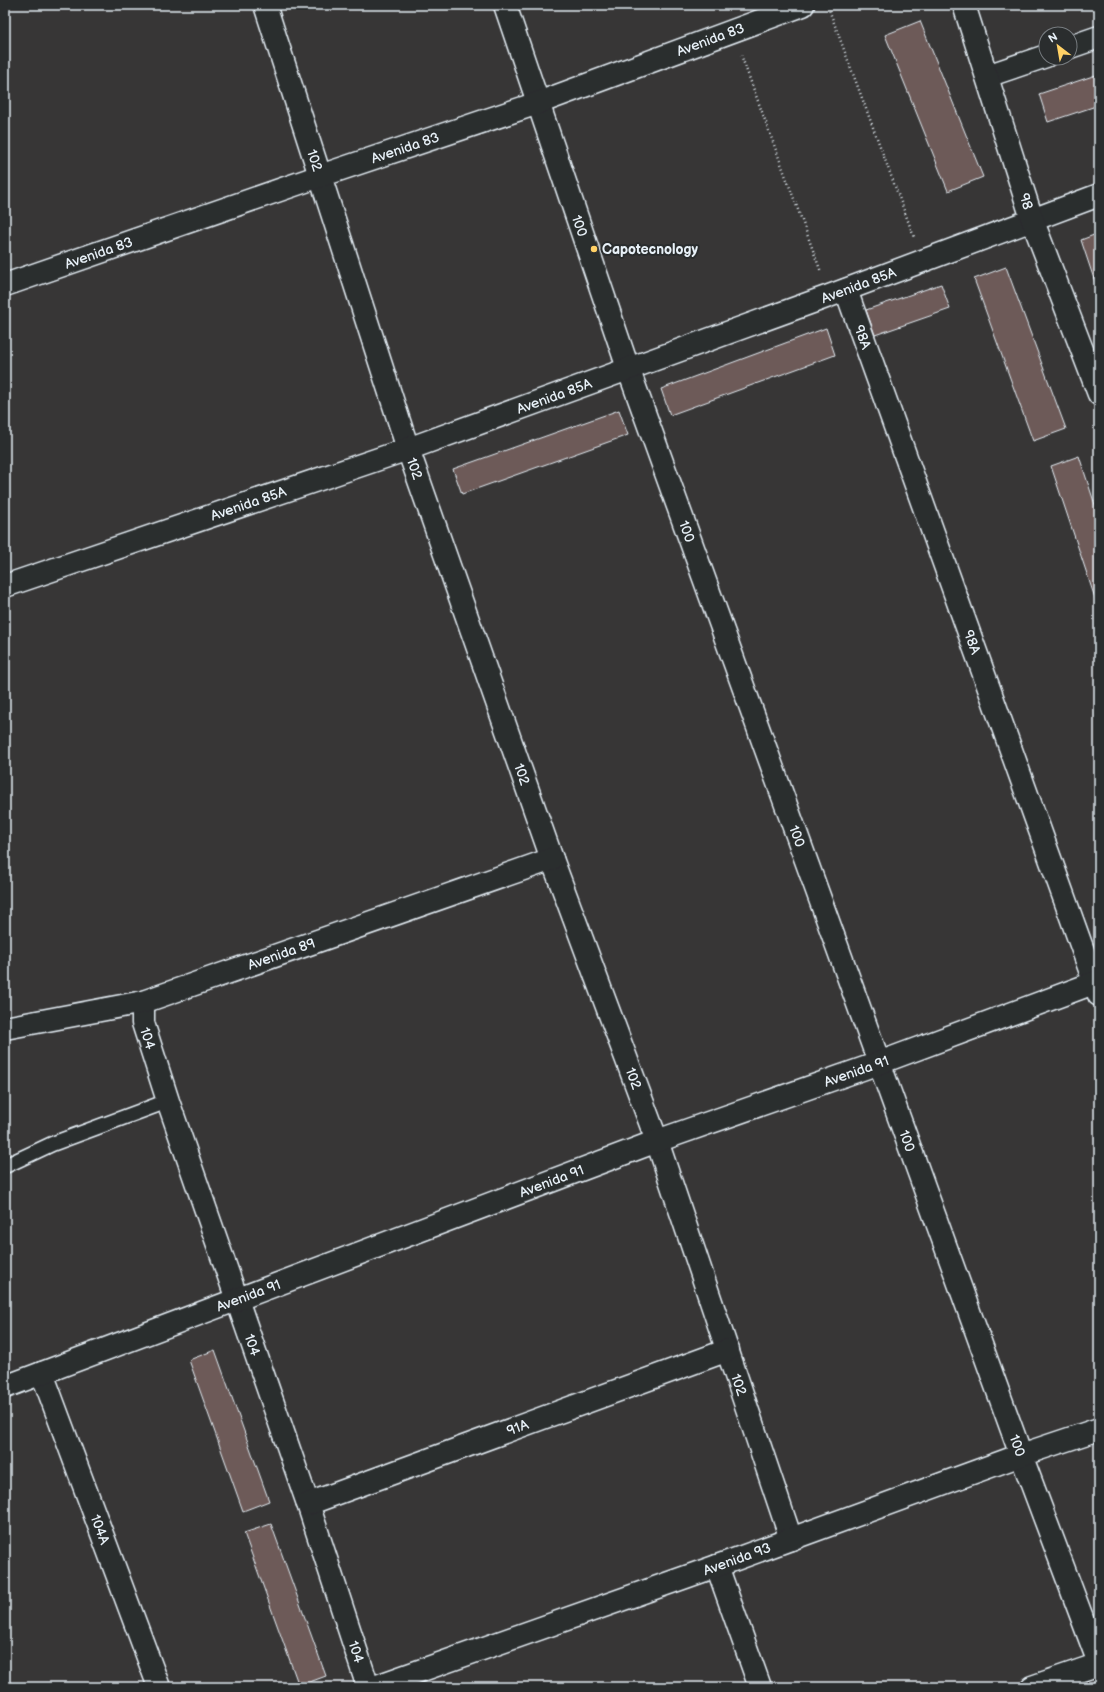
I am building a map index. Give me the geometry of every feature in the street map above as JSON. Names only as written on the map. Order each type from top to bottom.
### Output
[{"type":"street","name":"102","points":[[265,5],[408,449],[552,860],[657,1141],[791,1539]]},
{"type":"street","name":"100","points":[[505,5],[628,368],[1021,1455],[1099,1664]]},
{"type":"street","name":"Avenida 83","points":[[5,285],[320,176],[538,103],[803,5]]},
{"type":"street","name":"98","points":[[964,5],[1032,218],[1099,394]]},
{"type":"street","points":[[1078,44],[1099,37]]},
{"type":"street","points":[[987,76],[1038,59]]},
{"type":"street","name":"Avenida 85A","points":[[5,586],[408,449],[838,293],[1032,218],[1099,195]]},
{"type":"street","name":"98A","points":[[838,293],[1097,986]]},
{"type":"street","name":"Avenida 89","points":[[5,1028],[143,1002],[552,860]]},
{"type":"street","name":"Avenida 91","points":[[5,1386],[657,1141],[1097,986]]},
{"type":"street","name":"104","points":[[143,1002],[143,1024],[168,1101],[308,1504],[368,1687]]},
{"type":"street","name":"91A","points":[[308,1504],[728,1350]]},
{"type":"street","name":"104A","points":[[42,1373],[159,1687]]},
{"type":"street","name":"Avenida 93","points":[[374,1687],[717,1566],[1099,1428]]},
{"type":"street","points":[[717,1566],[760,1687]]},
{"type":"street","points":[[1032,1687],[1099,1664]]},
{"type":"lane","points":[[5,1166],[52,1144],[168,1101]]},
{"type":"path","points":[[828,5],[923,261]]},
{"type":"path","points":[[733,32],[838,293]]},
{"type":"building","points":[[920,21],[983,177],[948,191],[885,35]]},
{"type":"building","points":[[1099,74],[1099,105],[1048,122],[1039,94]]},
{"type":"building","points":[[1099,233],[1099,294],[1081,240]]},
{"type":"building","points":[[1006,267],[1066,429],[1033,441],[974,279]]},
{"type":"building","points":[[941,284],[950,309],[875,335],[866,310]]},
{"type":"building","points":[[826,328],[835,355],[670,415],[661,389]]},
{"type":"building","points":[[619,410],[628,435],[462,494],[453,469]]},
{"type":"building","points":[[1079,456],[1099,517],[1099,610],[1051,466]]},
{"type":"building","points":[[215,1350],[269,1501],[243,1511],[189,1360]]},
{"type":"building","points":[[271,1524],[326,1676],[299,1686],[244,1533]]},
{"type":"place","name":"Capotecnology","points":[[594,249]]}]
